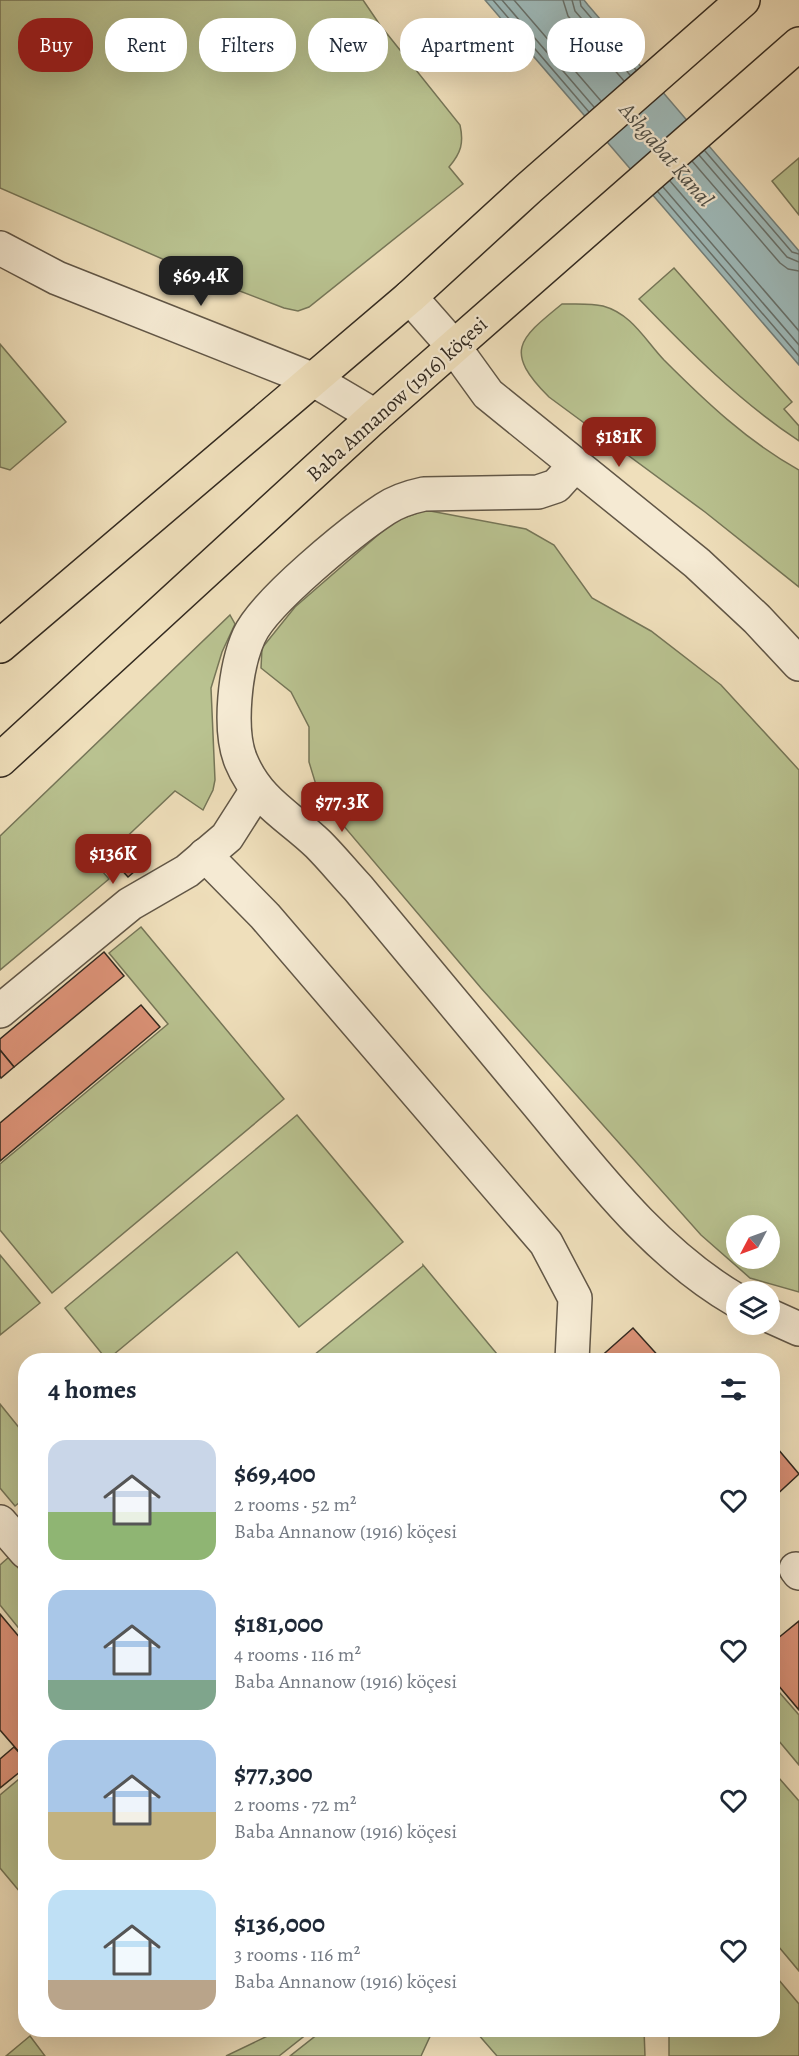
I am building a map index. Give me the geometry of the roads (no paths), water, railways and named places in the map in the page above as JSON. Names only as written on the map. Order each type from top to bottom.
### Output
[{"type":"main road","points":[[0,646],[410,297],[529,188],[743,0]]},
{"type":"main road","name":"Baba Annanow (1916) köçesi","points":[[0,760],[375,416],[799,44]]},
{"type":"street","points":[[0,248],[57,278],[314,380],[375,416]]},
{"type":"street","points":[[410,297],[454,347],[488,394],[697,562],[757,619],[799,664]]},
{"type":"street","points":[[575,465],[556,486],[538,492],[424,494],[408,498],[387,508],[306,572],[261,618],[249,636],[238,681],[234,732],[241,760],[257,790],[281,815],[316,843],[358,888],[599,1178],[648,1230],[691,1268],[726,1293]]},
{"type":"street","points":[[0,1011],[130,904],[187,870],[227,837],[257,790]]},
{"type":"street","points":[[205,855],[265,916],[546,1243],[575,1298],[572,1353]]},
{"type":"street","points":[[780,1320],[799,1329]]},
{"type":"street","points":[[0,1522],[18,1543]]},
{"type":"water","name":"Ashgabat Kanal","points":[[485,0],[584,0],[599,18],[547,18],[547,72],[645,71],[799,251],[799,365],[535,58],[535,18],[500,18]]}]
